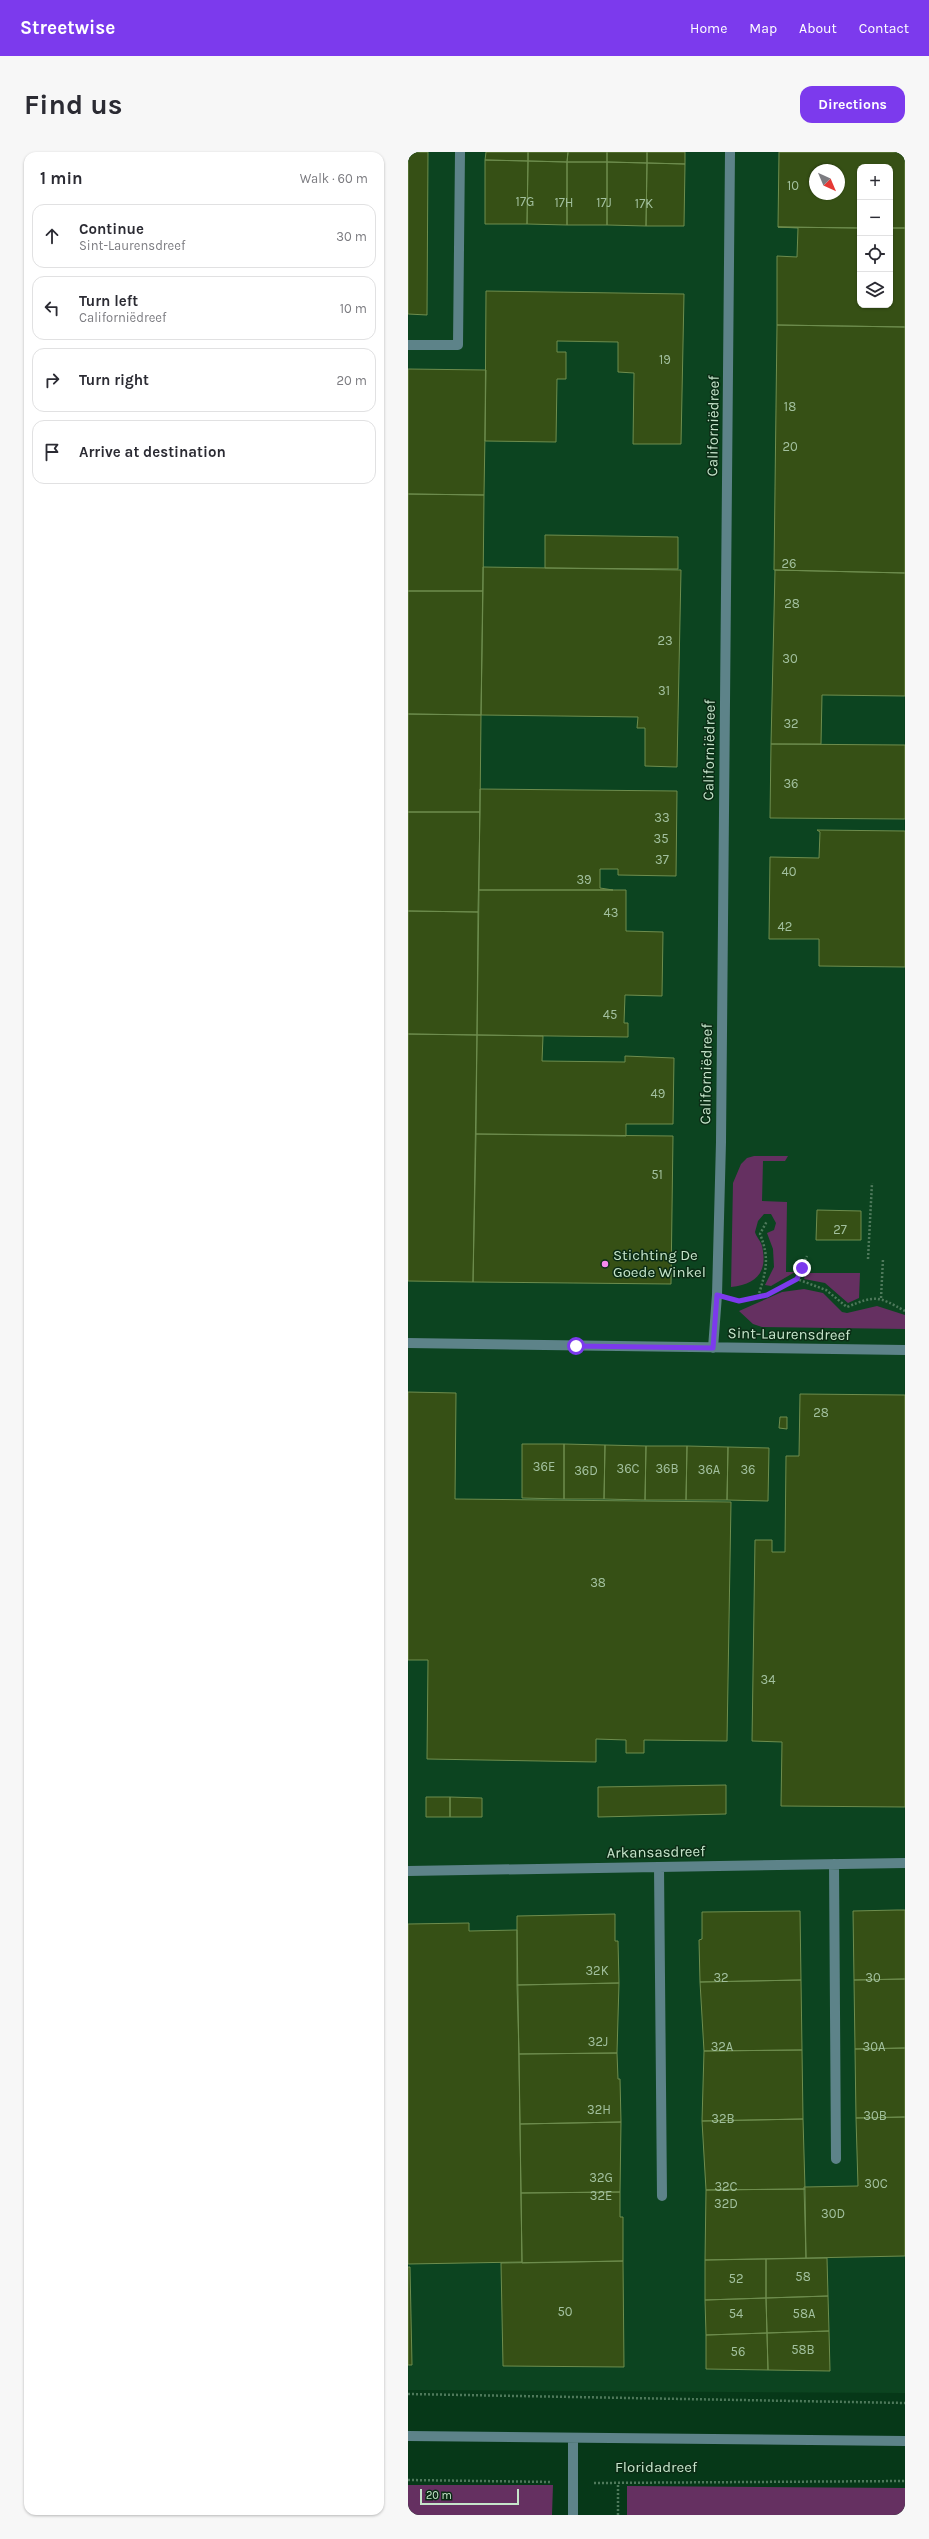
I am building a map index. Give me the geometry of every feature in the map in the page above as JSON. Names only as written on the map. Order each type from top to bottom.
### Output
[{"type":"street","points":[[408,346],[458,345],[460,152]]},
{"type":"street","name":"Californiëdreef","points":[[713,1348],[717,1295],[730,152]]},
{"type":"street","name":"Sint-Laurensdreef","points":[[408,1342],[905,1350]]},
{"type":"street","name":"Arkansasdreef","points":[[408,1871],[905,1863]]},
{"type":"street","points":[[834,1864],[836,2159]]},
{"type":"street","points":[[659,1867],[662,2196]]},
{"type":"street","name":"Floridadreef","points":[[408,2436],[573,2439],[905,2440]]},
{"type":"street","points":[[573,2439],[573,2515]]},
{"type":"path","points":[[868,1259],[872,1183]]},
{"type":"path","points":[[758,1297],[767,1270],[767,1250],[760,1234],[768,1221]]},
{"type":"path","points":[[717,1295],[739,1301],[767,1295],[797,1279],[807,1256]]},
{"type":"path","points":[[881,1298],[883,1259]]},
{"type":"path","points":[[797,1279],[826,1290],[847,1308],[866,1299],[881,1298],[905,1311]]},
{"type":"path","points":[[408,2394],[905,2403]]},
{"type":"path","name":"Floridadreef","points":[[408,2480],[574,2483],[905,2481]]},
{"type":"path","points":[[618,2483],[618,2515]]},
{"type":"shaded area","points":[[408,152],[905,152],[905,2393],[408,2390]]},
{"type":"shaded area","points":[[754,1156],[788,1156],[785,1161],[763,1161],[762,1201],[787,1202],[786,1272],[795,1272],[771,1286],[765,1285],[774,1267],[773,1249],[767,1233],[774,1230],[776,1223],[771,1214],[764,1214],[758,1221],[755,1232],[762,1246],[762,1270],[754,1280],[731,1287],[733,1183],[741,1164],[747,1158]]},
{"type":"shaded area","points":[[806,1273],[860,1273],[859,1298],[848,1303],[825,1283],[804,1279]]},
{"type":"shaded area","points":[[804,1289],[823,1293],[842,1312],[847,1313],[877,1306],[905,1315],[905,1329],[762,1327],[753,1324],[739,1311],[782,1292]]},
{"type":"shaded area","points":[[408,2485],[553,2485],[552,2515],[408,2515]]},
{"type":"shaded area","points":[[627,2486],[905,2488],[905,2515],[627,2515]]},
{"type":"building","points":[[408,152],[428,152],[427,315],[408,314]]},
{"type":"building","points":[[486,152],[528,152],[528,161],[485,160]]},
{"type":"building","points":[[528,152],[568,152],[567,162],[528,161]]},
{"type":"building","points":[[568,152],[607,152],[607,162],[567,162]]},
{"type":"building","points":[[607,152],[647,152],[647,163],[607,162]]},
{"type":"building","points":[[647,152],[685,152],[685,164],[647,163]]},
{"type":"building","points":[[779,152],[905,152],[905,228],[893,228],[893,164],[857,164],[857,228],[778,227]]},
{"type":"building","points":[[485,160],[528,161],[527,224],[485,224]]},
{"type":"building","points":[[528,161],[567,162],[567,225],[527,224]]},
{"type":"building","points":[[567,162],[607,162],[607,225],[567,225]]},
{"type":"building","points":[[607,162],[647,163],[646,226],[607,225]]},
{"type":"building","points":[[647,163],[685,164],[684,226],[646,226]]},
{"type":"building","points":[[778,227],[857,228],[857,308],[893,308],[893,228],[905,228],[905,327],[777,325],[777,256],[797,257],[798,228]]},
{"type":"building","points":[[486,291],[684,294],[681,444],[633,444],[634,373],[618,372],[618,342],[557,341],[557,352],[566,352],[566,379],[557,379],[556,442],[485,441]]},
{"type":"building","points":[[777,325],[905,327],[905,573],[774,570]]},
{"type":"building","points":[[408,369],[486,370],[484,495],[408,494]]},
{"type":"building","points":[[408,494],[484,495],[483,591],[408,591]]},
{"type":"building","points":[[545,535],[678,537],[678,569],[545,568]]},
{"type":"building","points":[[483,567],[681,570],[677,767],[645,766],[645,728],[637,728],[638,717],[481,715]]},
{"type":"building","points":[[775,570],[905,573],[905,696],[822,695],[821,744],[771,744]]},
{"type":"building","points":[[408,591],[483,591],[481,715],[408,714]]},
{"type":"building","points":[[408,714],[481,715],[480,812],[408,812]]},
{"type":"building","points":[[771,744],[905,745],[905,819],[770,818]]},
{"type":"building","points":[[480,789],[677,791],[676,876],[618,875],[618,869],[600,869],[600,888],[613,890],[479,890]]},
{"type":"building","points":[[408,812],[480,812],[478,912],[408,911]]},
{"type":"building","points":[[817,830],[905,831],[905,967],[819,966],[819,939],[769,939],[770,857],[819,858],[820,832]]},
{"type":"building","points":[[479,890],[626,890],[626,931],[663,932],[662,996],[625,995],[624,1023],[628,1023],[628,1037],[477,1035]]},
{"type":"building","points":[[408,911],[478,912],[477,1035],[408,1034]]},
{"type":"building","points":[[408,1034],[477,1035],[473,1282],[408,1281]]},
{"type":"building","points":[[477,1035],[543,1036],[542,1061],[625,1062],[625,1056],[674,1058],[673,1124],[626,1124],[626,1136],[476,1134]]},
{"type":"building","points":[[476,1134],[673,1136],[671,1284],[473,1282]]},
{"type":"building","points":[[817,1210],[861,1211],[861,1240],[816,1240]]},
{"type":"building","points":[[408,1392],[456,1393],[455,1499],[731,1502],[727,1741],[644,1740],[644,1753],[626,1753],[626,1740],[596,1739],[596,1762],[427,1759],[428,1660],[408,1660]]},
{"type":"building","points":[[800,1394],[905,1395],[905,1807],[781,1806],[782,1742],[752,1741],[755,1540],[772,1540],[772,1552],[785,1552],[786,1456],[799,1456]]},
{"type":"building","points":[[780,1417],[787,1417],[787,1429],[779,1428]]},
{"type":"building","points":[[522,1444],[564,1444],[564,1499],[522,1498]]},
{"type":"building","points":[[564,1444],[605,1445],[604,1499],[564,1499]]},
{"type":"building","points":[[605,1445],[646,1446],[645,1500],[604,1499]]},
{"type":"building","points":[[646,1446],[687,1446],[686,1500],[645,1500]]},
{"type":"building","points":[[687,1446],[728,1447],[727,1500],[686,1500]]},
{"type":"building","points":[[728,1447],[769,1448],[768,1501],[727,1500]]},
{"type":"building","points":[[726,1785],[726,1814],[598,1817],[598,1787]]},
{"type":"building","points":[[426,1797],[450,1797],[450,1817],[426,1817]]},
{"type":"building","points":[[450,1797],[482,1798],[482,1817],[450,1817]]},
{"type":"building","points":[[905,1910],[905,1979],[854,1980],[853,1911]]},
{"type":"building","points":[[800,1911],[801,1980],[700,1982],[699,1940],[702,1939],[702,1912]]},
{"type":"building","points":[[615,1914],[615,1941],[618,1941],[619,1983],[517,1985],[517,1916]]},
{"type":"building","points":[[469,1923],[469,1931],[517,1930],[522,2262],[408,2264],[408,1924]]},
{"type":"building","points":[[905,1979],[905,2048],[855,2049],[854,1980]]},
{"type":"building","points":[[801,1980],[802,2050],[704,2051],[700,1982]]},
{"type":"building","points":[[619,1983],[617,2053],[519,2054],[517,1985]]},
{"type":"building","points":[[905,2048],[905,2117],[856,2118],[855,2049]]},
{"type":"building","points":[[802,2050],[803,2119],[702,2121],[704,2051]]},
{"type":"building","points":[[617,2053],[618,2079],[620,2079],[621,2122],[520,2124],[519,2054]]},
{"type":"building","points":[[905,2117],[905,2256],[806,2258],[804,2187],[858,2186],[856,2118]]},
{"type":"building","points":[[803,2119],[805,2189],[706,2190],[702,2121]]},
{"type":"building","points":[[621,2122],[620,2192],[521,2193],[520,2124]]},
{"type":"building","points":[[805,2189],[806,2258],[705,2260],[706,2190]]},
{"type":"building","points":[[620,2192],[620,2217],[623,2217],[623,2261],[522,2263],[521,2193]]},
{"type":"building","points":[[827,2258],[828,2296],[766,2298],[766,2259]]},
{"type":"building","points":[[766,2259],[766,2298],[705,2300],[705,2260]]},
{"type":"building","points":[[623,2261],[624,2367],[503,2366],[501,2263]]},
{"type":"building","points":[[408,2267],[410,2267],[412,2365],[408,2365]]},
{"type":"building","points":[[828,2296],[829,2331],[767,2333],[766,2298]]},
{"type":"building","points":[[766,2298],[767,2333],[706,2335],[705,2300]]},
{"type":"building","points":[[829,2331],[830,2371],[768,2370],[767,2333]]},
{"type":"building","points":[[767,2333],[768,2370],[706,2369],[706,2335]]},
{"type":"place","name":"Stichting De Goede Winkel","points":[[605,1264]]},
{"type":"route","points":[[576,1346],[713,1348],[717,1295],[739,1301],[767,1295],[797,1279],[802,1268]]}]
